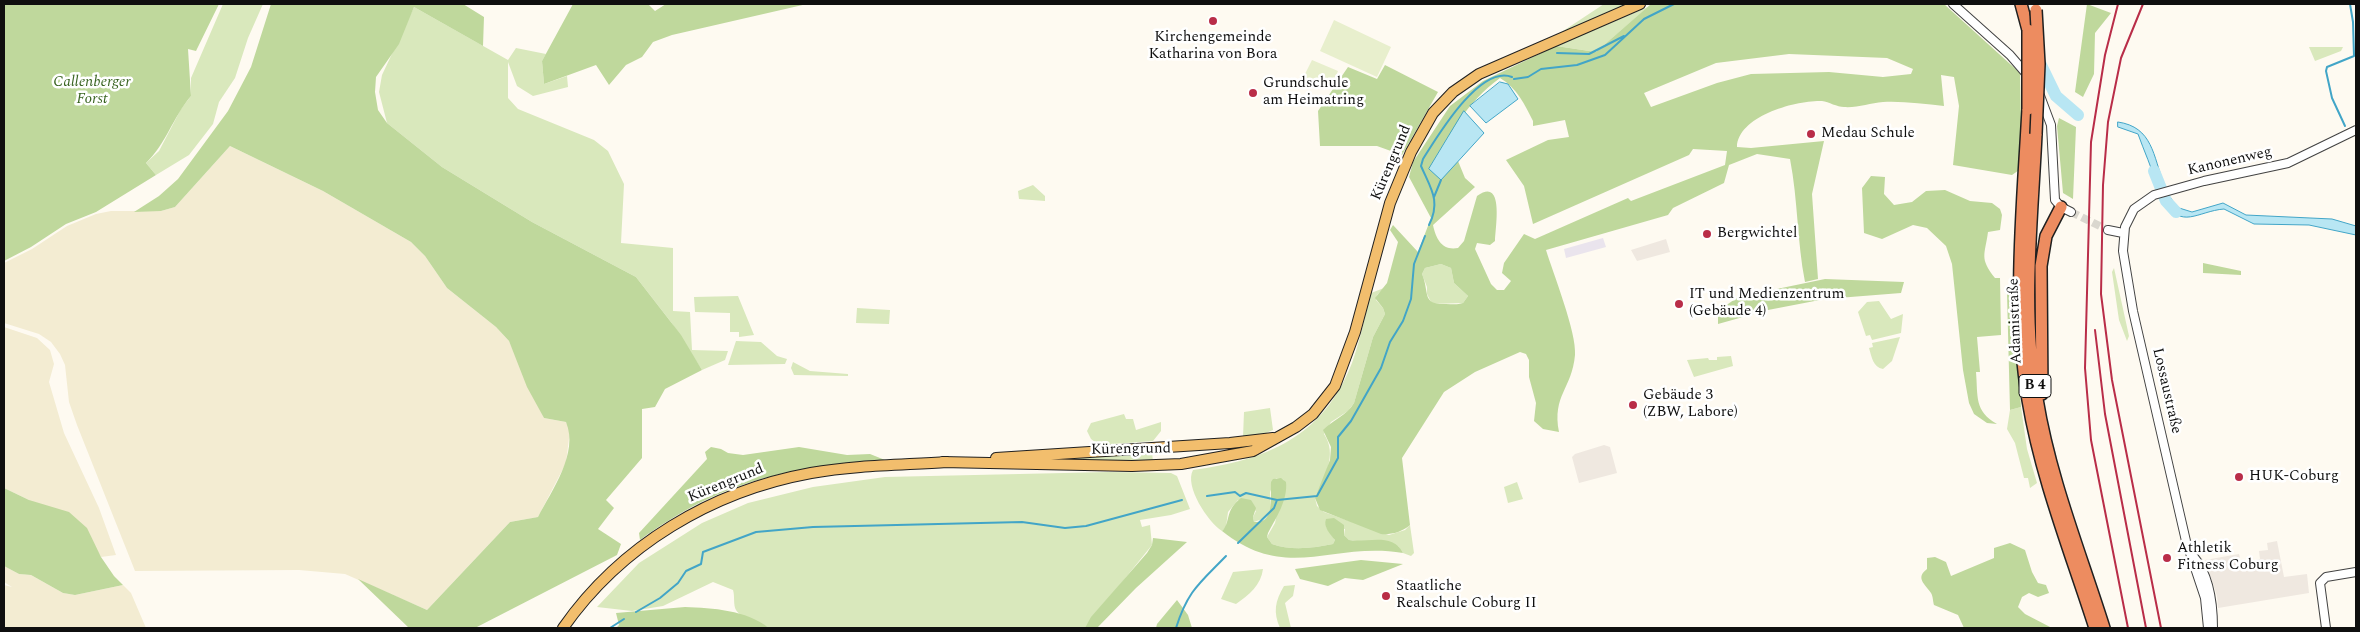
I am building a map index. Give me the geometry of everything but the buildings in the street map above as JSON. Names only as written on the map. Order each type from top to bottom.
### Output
[{"type":"highway","points":[[2021,4],[2028,30]]},
{"type":"highway","name":"Adamistraße","points":[[2034,5],[2028,30],[2031,134],[2029,316],[2036,398],[2056,483],[2104,628]]},
{"type":"highway","name":"Adamistraße","points":[[2034,5],[2039,64],[2031,134],[2020,289],[2022,357],[2028,398],[2044,471],[2095,628]]},
{"type":"highway","points":[[2043,433],[2041,266],[2046,236],[2066,209]]},
{"type":"main road","name":"Kürengrund","points":[[942,462],[1132,466],[1181,464],[1253,451],[1284,434],[1313,414],[1335,386],[1355,332],[1390,203],[1411,152],[1433,113],[1453,92],[1479,74],[1640,4]]},
{"type":"main road","name":"Kürengrund","points":[[563,628],[596,588],[622,562],[676,522],[719,500],[756,486],[812,473],[942,462],[1230,443],[1269,439],[1284,434]]},
{"type":"street","points":[[1953,4],[2010,55],[2039,94],[2051,125],[2055,200],[2066,209]]},
{"type":"street","name":"Kanonenweg","points":[[2124,233],[2134,209],[2147,199],[2170,190],[2288,163],[2356,130]]},
{"type":"street","points":[[2108,230],[2124,233]]},
{"type":"street","name":"Lossaustraße","points":[[2124,233],[2124,260],[2133,311],[2179,511],[2204,598],[2208,628]]},
{"type":"street","name":"Lossaustraße","points":[[2191,554],[2198,562],[2211,597],[2213,628]]},
{"type":"street","points":[[2326,628],[2320,591],[2321,580],[2356,572]]},
{"type":"shaded area","points":[[230,146],[323,191],[411,242],[425,256],[447,288],[496,327],[509,341],[544,418],[566,422],[570,430],[566,463],[538,517],[510,522],[427,610],[345,574],[299,570],[135,571],[69,402],[65,365],[60,354],[51,342],[39,334],[4,323],[4,263],[32,249],[67,226],[96,214],[111,211],[161,211],[175,207]]},
{"type":"shaded area","points":[[1603,238],[1606,247],[1566,258],[1564,249]]},
{"type":"shaded area","points":[[1666,239],[1670,252],[1637,261],[1631,250]]},
{"type":"shaded area","points":[[4,327],[37,338],[50,350],[54,364],[49,382],[64,433],[99,508],[116,555],[101,557],[97,550],[29,500],[4,488]]},
{"type":"shaded area","points":[[1604,445],[1610,447],[1617,473],[1579,483],[1572,457],[1575,454]]},
{"type":"shaded area","points":[[2277,541],[2284,577],[2307,574],[2309,593],[2218,608],[2217,596],[2205,560],[2239,554],[2241,563],[2260,559],[2259,551],[2268,550],[2267,543]]},
{"type":"shaded area","points":[[4,566],[19,574],[31,575],[63,593],[75,595],[123,585],[131,593],[146,628],[4,628],[4,585],[12,587],[4,582]]},
{"type":"green space","name":"Callenberger Forst","points":[[4,4],[219,4],[196,51],[188,49],[191,96],[153,156],[146,163],[156,175],[96,212],[66,224],[31,247],[4,261]]},
{"type":"green space","points":[[223,4],[263,4],[248,38],[235,78],[219,102],[213,124],[189,155],[156,175],[146,163],[159,151],[181,109],[191,96],[191,78]]},
{"type":"green space","points":[[271,4],[463,4],[484,17],[483,46],[414,7],[399,44],[376,77],[375,92],[378,110],[387,123],[442,167],[532,222],[636,277],[681,335],[702,370],[665,389],[655,407],[642,409],[642,458],[606,500],[614,508],[598,529],[621,544],[617,555],[475,628],[409,628],[358,579],[427,610],[510,522],[538,517],[567,459],[569,434],[566,422],[544,418],[527,387],[509,341],[496,327],[447,288],[425,256],[411,242],[323,191],[230,146],[175,207],[161,211],[134,212],[159,196],[178,179],[228,111],[251,67]]},
{"type":"green space","points":[[573,4],[648,4],[655,11],[666,4],[807,4],[672,35],[653,42],[642,57],[626,65],[609,85],[596,65],[544,84],[542,61]]},
{"type":"green space","points":[[1604,4],[1627,4],[1560,33]]},
{"type":"green space","points":[[1651,4],[1944,4],[2020,73],[2022,168],[2012,175],[1953,165],[1959,106],[1954,77],[1941,75],[1944,106],[1891,102],[1844,107],[1822,101],[1811,101],[1770,112],[1747,127],[1740,136],[1737,147],[1751,148],[1824,141],[1812,194],[1818,279],[1805,282],[1790,159],[1757,154],[1729,165],[1724,183],[1673,208],[1668,215],[1546,250],[1569,318],[1575,345],[1573,367],[1558,409],[1559,432],[1543,429],[1534,421],[1536,403],[1529,377],[1529,360],[1526,354],[1520,352],[1475,372],[1444,392],[1402,458],[1410,525],[1404,530],[1381,534],[1320,510],[1315,498],[1330,460],[1331,447],[1323,430],[1348,411],[1354,403],[1373,337],[1385,314],[1375,298],[1387,283],[1398,242],[1390,230],[1393,225],[1418,252],[1431,218],[1409,177],[1413,162],[1450,106],[1483,81],[1556,46],[1596,52]],"holes":[[[1789,54],[1887,58],[1913,69],[1911,74],[1883,77],[1829,72],[1751,74],[1717,83],[1651,107],[1644,93],[1716,63]],[[1500,78],[1506,82],[1524,103],[1533,121],[1533,126],[1565,120],[1569,137],[1548,140],[1506,160],[1524,186],[1533,224],[1689,155],[1693,149],[1727,151],[1725,165],[1631,201],[1628,198],[1535,239],[1524,234],[1504,263],[1502,273],[1511,281],[1504,290],[1497,290],[1491,284],[1475,249],[1477,243],[1490,245],[1495,241],[1497,216],[1495,198],[1492,193],[1486,192],[1477,196],[1464,241],[1458,248],[1448,248],[1438,240],[1433,225],[1475,187],[1465,178],[1458,161],[1429,169],[1468,108]],[[1441,264],[1451,268],[1454,283],[1468,296],[1463,303],[1438,304],[1430,300],[1422,274],[1425,268]]]},
{"type":"green space","points":[[2087,4],[2111,13],[2095,33],[2094,74],[2083,97],[2075,92]]},
{"type":"green space","points":[[414,7],[508,60],[516,48],[546,54],[542,61],[544,84],[567,76],[568,87],[533,96],[517,86],[508,62],[508,98],[518,109],[594,140],[608,151],[624,184],[621,243],[673,248],[673,311],[690,312],[692,350],[728,351],[725,360],[702,370],[671,322],[636,277],[532,222],[442,167],[387,123],[379,92],[382,75]]},
{"type":"green space","points":[[1648,7],[1596,52],[1556,46]]},
{"type":"green space","points":[[1334,20],[1391,47],[1377,77],[1320,51]]},
{"type":"green space","points":[[2309,47],[2343,47],[2341,51],[2315,61]]},
{"type":"green space","points":[[1312,60],[1338,71],[1330,89],[1303,78]]},
{"type":"green space","points":[[1385,65],[1438,92],[1402,155],[1377,146],[1320,146],[1318,111],[1348,67],[1377,79]]},
{"type":"green space","points":[[2059,118],[2076,127],[2073,199],[2063,193],[2057,126]]},
{"type":"green space","points":[[1871,176],[1885,177],[1884,194],[1894,205],[1912,202],[1926,191],[1945,190],[1970,201],[1992,203],[2000,209],[2002,215],[2000,230],[1988,232],[1984,256],[1987,266],[1995,278],[2000,278],[2001,335],[1977,337],[1980,372],[1976,372],[1977,396],[1981,408],[1984,414],[1997,424],[1987,423],[1974,414],[1969,403],[1963,370],[1952,264],[1946,246],[1927,228],[1913,225],[1882,239],[1864,233],[1862,188]]},
{"type":"green space","points":[[1033,185],[1045,196],[1045,201],[1019,199],[1018,191]]},
{"type":"green space","points":[[2203,263],[2241,271],[2241,275],[2203,273]]},
{"type":"green space","points":[[1441,264],[1451,268],[1454,283],[1468,296],[1463,303],[1432,304],[1427,294],[1427,287],[1422,274],[1425,268]]},
{"type":"green space","points":[[2114,268],[2129,336],[2127,341],[2119,320],[2112,272]]},
{"type":"green space","points":[[1825,279],[1904,282],[1901,293],[1825,299],[1768,310],[1718,324],[1718,311],[1738,297]]},
{"type":"green space","points":[[1384,288],[1377,295],[1376,300],[1383,308],[1385,314],[1373,337],[1354,403],[1348,411],[1331,422],[1324,434],[1330,450],[1330,458],[1315,498],[1317,506],[1324,512],[1389,535],[1405,530],[1410,525],[1414,553],[1411,556],[1403,553],[1398,546],[1349,540],[1344,535],[1345,529],[1326,527],[1335,540],[1333,544],[1310,548],[1295,548],[1272,544],[1267,537],[1275,523],[1284,480],[1276,478],[1270,492],[1271,509],[1265,518],[1254,522],[1253,517],[1256,511],[1238,500],[1228,512],[1226,527],[1222,531],[1210,520],[1199,503],[1192,485],[1191,477],[1193,470],[1220,466],[1268,451],[1289,441],[1308,427],[1325,410],[1340,388],[1355,355],[1371,293]]},
{"type":"green space","points":[[2007,293],[2012,294],[2021,407],[2010,410]]},
{"type":"green space","points":[[738,296],[754,335],[739,337],[739,332],[730,332],[730,313],[695,312],[694,297]]},
{"type":"green space","points":[[1879,301],[1891,319],[1903,314],[1901,333],[1872,340],[1870,335],[1866,336],[1858,312],[1867,302]]},
{"type":"green space","points":[[857,308],[890,310],[889,324],[856,323]]},
{"type":"green space","points":[[1900,337],[1892,361],[1883,369],[1877,366],[1873,362],[1869,348],[1873,347],[1872,343]]},
{"type":"green space","points":[[736,341],[761,342],[777,356],[787,359],[785,364],[728,365]]},
{"type":"green space","points":[[1731,356],[1733,366],[1694,377],[1687,360],[1708,358],[1709,360],[1717,360],[1717,357]]},
{"type":"green space","points":[[793,362],[810,371],[848,374],[848,376],[794,375],[791,368]]},
{"type":"green space","points":[[2021,407],[2027,449],[2037,483],[2030,488],[2028,478],[2024,478],[2015,443],[2007,429],[2010,410]]},
{"type":"green space","points":[[1270,408],[1273,430],[1259,436],[1243,437],[1244,412]]},
{"type":"green space","points":[[1124,414],[1126,419],[1133,419],[1136,430],[1161,422],[1161,431],[1153,441],[1099,445],[1091,439],[1087,431],[1091,423]]},
{"type":"green space","points":[[711,447],[728,453],[743,455],[799,447],[847,455],[870,454],[885,460],[817,467],[756,481],[727,491],[699,504],[640,540],[639,533],[707,459],[705,452]]},
{"type":"green space","points":[[1152,452],[1153,462],[1022,459]]},
{"type":"green space","points":[[1109,472],[1171,473],[1177,476],[1190,509],[1171,515],[1140,520],[1142,527],[1150,525],[1152,545],[1085,628],[769,628],[742,616],[735,608],[733,590],[713,582],[663,606],[632,611],[597,607],[639,563],[702,523],[748,503],[813,487],[885,477]]},
{"type":"green space","points":[[1281,478],[1286,482],[1286,489],[1281,509],[1268,533],[1267,537],[1272,544],[1295,548],[1310,548],[1333,544],[1335,540],[1325,522],[1326,519],[1334,518],[1344,525],[1344,535],[1349,540],[1386,540],[1399,547],[1403,553],[1354,552],[1289,558],[1268,555],[1246,546],[1222,531],[1225,528],[1232,508],[1241,498],[1251,500],[1256,508],[1253,517],[1254,522],[1266,518],[1269,514],[1271,501],[1271,482],[1273,479]]},
{"type":"green space","points":[[1517,482],[1523,499],[1508,503],[1504,487]]},
{"type":"green space","points":[[4,488],[29,500],[69,512],[87,528],[101,557],[114,576],[123,585],[75,595],[63,593],[31,575],[19,574],[4,566]]},
{"type":"green space","points":[[1153,538],[1187,542],[1136,588],[1097,628],[1085,628],[1091,617],[1147,553],[1152,545]]},
{"type":"green space","points":[[2010,543],[2025,550],[2032,572],[2038,583],[2046,585],[2049,593],[2038,597],[2029,593],[2022,597],[2018,607],[2025,614],[2052,628],[1964,628],[1958,615],[1934,605],[1932,594],[1921,578],[1923,572],[1927,569],[1927,558],[1935,557],[1946,562],[1951,576],[1994,558],[1994,548]]},
{"type":"green space","points":[[1361,560],[1403,564],[1363,580],[1345,578],[1328,586],[1300,579],[1295,569]]},
{"type":"green space","points":[[1263,569],[1257,585],[1241,601],[1236,604],[1221,599],[1233,572]]},
{"type":"green space","points":[[1295,585],[1293,596],[1285,603],[1291,628],[1280,628],[1276,617],[1279,597],[1284,586]]},
{"type":"green space","points":[[1177,600],[1188,615],[1192,628],[1156,628],[1157,624]]},
{"type":"green space","points":[[685,607],[729,611],[750,617],[769,628],[616,628],[619,625],[616,613]]},
{"type":"water","points":[[1500,82],[1508,84],[1518,99],[1486,123],[1470,106]]},
{"type":"water","points":[[1464,111],[1484,133],[1441,180],[1429,169]]},
{"type":"water","points":[[2118,122],[2130,125],[2145,136],[2154,153],[2164,184],[2157,186],[2138,134],[2118,127]]},
{"type":"water","points":[[2171,198],[2176,207],[2192,212],[2223,203],[2246,215],[2332,219],[2356,226],[2356,235],[2309,225],[2254,224],[2224,209],[2183,217],[2177,215],[2165,200]]},
{"type":"waterway","points":[[1514,79],[1528,77],[1541,69],[1577,65],[1605,55],[1644,19],[1674,4]]},
{"type":"waterway","points":[[2345,126],[2332,98],[2326,71],[2327,67],[2354,56],[2353,22],[2350,4]]},
{"type":"waterway","points":[[1557,53],[1589,54],[1624,36]]},
{"type":"waterway","points":[[2037,57],[2056,96],[2078,115]]},
{"type":"waterway","points":[[1429,225],[1433,217],[1434,202],[1431,188],[1421,166],[1423,159],[1449,120],[1473,91],[1487,81],[1500,76],[1512,77]]},
{"type":"waterway","points":[[2154,171],[2166,201],[2176,212]]},
{"type":"waterway","points":[[1434,197],[1441,180]]},
{"type":"waterway","points":[[1207,496],[1235,492],[1240,496],[1246,493],[1277,500],[1317,496],[1338,458],[1338,437],[1351,421],[1381,368],[1390,342],[1403,321],[1411,299],[1414,264],[1425,236]]},
{"type":"waterway","points":[[636,612],[660,598],[678,583],[686,571],[701,564],[703,552],[756,532],[813,527],[1022,522],[1065,528],[1086,526],[1182,500]]},
{"type":"waterway","points":[[1238,543],[1274,508],[1277,500]]},
{"type":"waterway","points":[[1176,628],[1190,596],[1226,556]]},
{"type":"waterway","points":[[610,628],[624,619]]},
{"type":"tunnel","points":[[2071,212],[2108,230]]},
{"type":"railway","points":[[2118,4],[2105,55],[2091,142],[2085,368],[2091,440],[2128,628]]},
{"type":"railway","points":[[2143,4],[2121,58],[2108,122],[2103,185],[2101,294],[2112,380],[2161,628]]},
{"type":"railway","points":[[2095,330],[2105,414],[2146,628]]},
{"type":"place","name":"Kirchengemeinde Katharina von Bora","points":[[1213,21]]},
{"type":"place","name":"Grundschule am Heimatring","points":[[1253,93]]},
{"type":"place","name":"Medau Schule","points":[[1811,134]]},
{"type":"place","name":"Bergwichtel","points":[[1707,234]]},
{"type":"place","name":"IT und Medienzentrum (Gebäude 4)","points":[[1679,304]]},
{"type":"place","name":"Gebäude 3 (ZBW, Labore)","points":[[1633,405]]},
{"type":"place","name":"HUK-Coburg","points":[[2239,477]]},
{"type":"place","name":"Athletik Fitness Coburg","points":[[2167,558]]},
{"type":"place","name":"Staatliche Realschule Coburg II","points":[[1386,596]]}]
